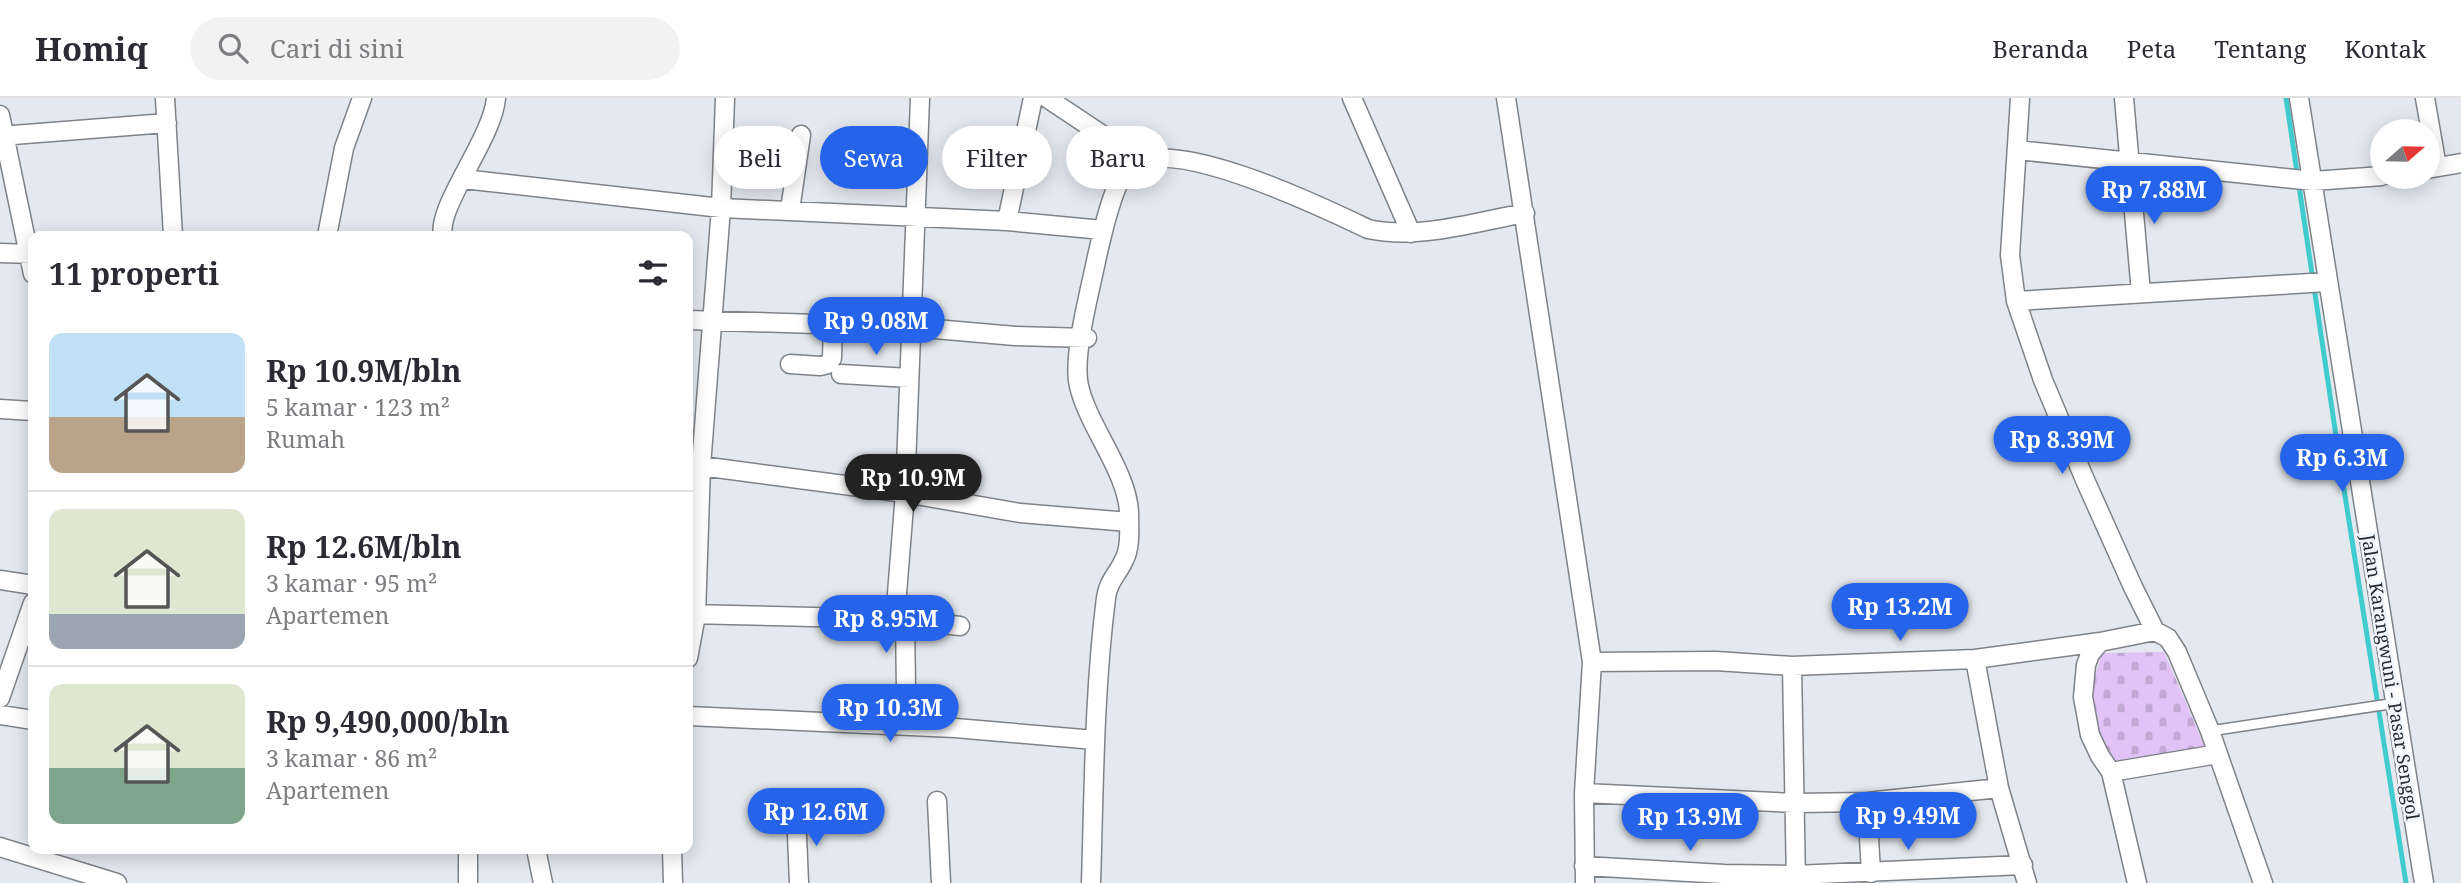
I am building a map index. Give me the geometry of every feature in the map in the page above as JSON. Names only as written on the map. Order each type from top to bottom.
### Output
[{"type":"street","points":[[165,98],[173,231]]},
{"type":"street","points":[[328,231],[344,148],[362,98]]},
{"type":"street","points":[[442,231],[448,205],[486,133],[496,98]]},
{"type":"street","points":[[693,540],[694,466],[713,321],[725,98]]},
{"type":"street","points":[[906,689],[900,620],[920,98]]},
{"type":"street","points":[[1007,221],[1033,98]]},
{"type":"street","points":[[1047,98],[1089,126]]},
{"type":"street","points":[[1352,98],[1410,233]]},
{"type":"street","points":[[1506,98],[1592,662],[1584,793],[1585,874],[1795,879],[2023,865]]},
{"type":"street","points":[[2020,98],[2010,255],[2016,301],[2043,380],[2133,587],[2155,631],[2168,638],[2177,652],[2210,731],[2263,883]]},
{"type":"street","points":[[2124,98],[2141,293]]},
{"type":"street","name":"Jalan Karangwuni - Pasar Senggol","points":[[2299,98],[2424,883]]},
{"type":"street","points":[[2426,98],[2428,119]]},
{"type":"street","points":[[0,115],[2,136],[28,242]]},
{"type":"street","points":[[2,136],[167,123]]},
{"type":"street","points":[[2017,150],[2313,181],[2370,177]]},
{"type":"street","points":[[1169,159],[1185,160],[1271,186],[1368,229],[1410,233],[1525,213]]},
{"type":"street","points":[[2440,167],[2461,163]]},
{"type":"street","points":[[463,179],[721,208],[1007,221],[1104,230]]},
{"type":"street","points":[[790,210],[793,189]]},
{"type":"street","points":[[1091,883],[1100,652],[1107,587],[1128,549],[1129,509],[1115,466],[1085,405],[1077,380],[1085,313],[1104,230],[1117,189]]},
{"type":"street","points":[[0,253],[28,254]]},
{"type":"street","points":[[2016,301],[2327,282]]},
{"type":"street","points":[[693,320],[912,327],[1015,336],[1084,338]]},
{"type":"street","points":[[790,364],[828,364],[832,358],[834,324]]},
{"type":"street","points":[[841,374],[909,378]]},
{"type":"street","points":[[0,409],[28,411]]},
{"type":"street","points":[[694,466],[905,493],[1020,513],[1129,522]]},
{"type":"street","points":[[0,580],[28,583]]},
{"type":"street","points":[[693,614],[900,620],[960,626]]},
{"type":"street","points":[[0,698],[28,617]]},
{"type":"street","points":[[1592,662],[1716,661],[1792,666],[1975,659],[2100,642],[2155,631]]},
{"type":"street","points":[[2100,642],[2090,654],[2086,665],[2083,696],[2090,735],[2099,756],[2111,772],[2137,883]]},
{"type":"street","points":[[1975,659],[1999,788],[2027,883]]},
{"type":"street","points":[[1792,666],[1795,879]]},
{"type":"street","points":[[0,715],[28,719]]},
{"type":"street","points":[[693,716],[956,728],[1095,740]]},
{"type":"street","points":[[2111,772],[2218,754]]},
{"type":"street","points":[[1584,793],[1796,803],[1867,802],[1999,788]]},
{"type":"street","points":[[937,801],[941,883]]},
{"type":"street","points":[[1867,802],[1871,873]]},
{"type":"street","points":[[799,883],[796,811],[829,808]]},
{"type":"street","points":[[0,847],[117,883]]},
{"type":"street","points":[[468,854],[468,883]]},
{"type":"street","points":[[537,854],[543,883]]},
{"type":"street","points":[[672,854],[673,883]]},
{"type":"lane","points":[[2210,731],[2396,703]]},
{"type":"green space","points":[[2164,652],[2210,759],[2108,780],[2084,710],[2102,653]]},
{"type":"waterway","points":[[2286,98],[2406,883]]}]
